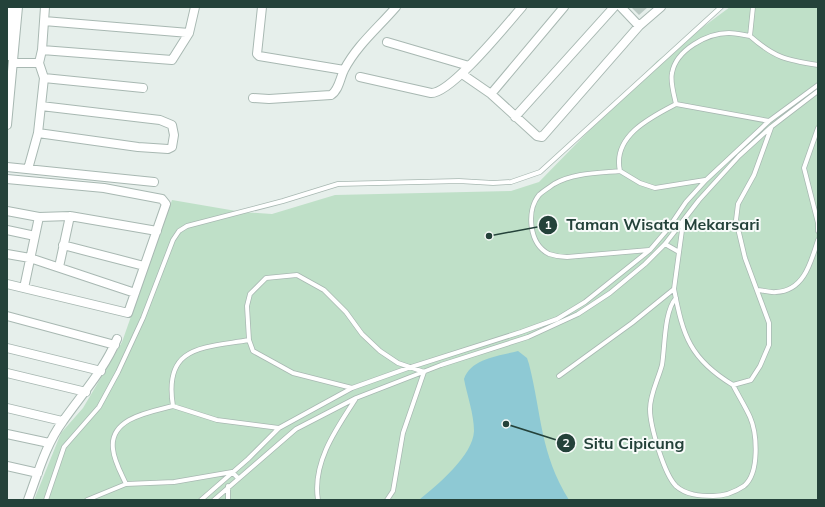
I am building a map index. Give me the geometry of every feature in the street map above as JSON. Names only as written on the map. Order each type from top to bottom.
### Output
[{"type":"street","points":[[7,125],[13,63],[9,55],[12,7]]},
{"type":"street","points":[[9,55],[18,7]]},
{"type":"street","points":[[28,168],[38,134],[44,78],[39,63],[42,50],[45,7]]},
{"type":"street","points":[[42,50],[172,60],[189,33],[195,7]]},
{"type":"street","points":[[262,7],[257,54],[259,56],[344,70]]},
{"type":"street","points":[[253,98],[269,99],[332,95],[337,89],[344,70],[364,40],[396,7]]},
{"type":"street","points":[[360,77],[436,93],[462,74],[522,7]]},
{"type":"street","points":[[491,94],[564,7]]},
{"type":"street","points":[[515,117],[614,7]]},
{"type":"street","points":[[621,7],[639,26]]},
{"type":"street","points":[[462,74],[491,94],[537,136],[542,137],[639,26],[661,7]]},
{"type":"street","points":[[44,21],[189,33]]},
{"type":"street","points":[[387,42],[469,66]]},
{"type":"street","points":[[13,63],[39,63]]},
{"type":"street","points":[[44,78],[143,88]]},
{"type":"street","points":[[38,134],[138,147],[168,149],[173,144],[172,125],[160,120],[41,106]]},
{"type":"street","points":[[7,167],[154,182]]},
{"type":"street","points":[[7,179],[104,188],[162,198],[166,204],[135,292],[130,311],[126,313],[7,284]]},
{"type":"street","points":[[7,211],[39,217],[70,216],[157,231]]},
{"type":"street","points":[[58,267],[70,216]]},
{"type":"street","points":[[24,288],[39,217]]},
{"type":"street","points":[[7,230],[35,236]]},
{"type":"street","points":[[63,245],[144,266]]},
{"type":"street","points":[[7,254],[30,258],[135,292]]},
{"type":"street","points":[[7,316],[116,342],[101,371],[62,421],[49,443],[28,500]]},
{"type":"street","points":[[7,348],[101,371]]},
{"type":"street","points":[[7,373],[86,392]]},
{"type":"street","points":[[7,408],[62,421]]},
{"type":"street","points":[[7,434],[49,443]]},
{"type":"street","points":[[7,466],[38,473]]},
{"type":"lane","points":[[46,500],[64,447],[98,407],[118,372],[143,318],[173,240],[179,231],[187,226],[283,201],[338,184],[459,181],[494,184],[511,182],[540,172],[721,7]]},
{"type":"lane","points":[[750,36],[753,7]]},
{"type":"lane","points":[[676,104],[671,74],[681,54],[695,44],[713,36],[729,33],[750,36],[766,51],[787,60],[818,65]]},
{"type":"lane","points":[[201,500],[248,459],[279,428],[352,388],[558,319],[591,298],[650,250],[667,230],[686,202],[706,180],[769,121],[818,85]]},
{"type":"lane","points":[[214,500],[228,486],[296,428],[356,398],[487,349],[528,337],[578,314],[610,293],[645,264],[664,244],[699,200],[739,156],[771,127],[818,92]]},
{"type":"lane","points":[[620,171],[618,163],[621,151],[636,127],[676,104],[769,121]]},
{"type":"lane","points":[[733,385],[751,380],[760,366],[769,345],[769,324],[745,258],[736,220],[738,204],[754,175],[771,127]]},
{"type":"lane","points":[[818,128],[804,168],[818,223],[818,231]]},
{"type":"lane","points":[[650,250],[567,257],[549,254],[541,247],[532,231],[531,213],[539,195],[554,184],[567,178],[620,171],[640,183],[654,188],[706,180]]},
{"type":"lane","points":[[676,298],[670,309],[662,366],[650,410],[656,440],[675,485],[685,492],[702,496],[729,494],[745,485],[751,474],[756,456],[755,437],[750,418],[733,385],[713,373],[688,341],[682,325],[676,298],[674,289],[683,220]]},
{"type":"lane","points":[[757,290],[776,292],[794,287],[806,274],[818,240]]},
{"type":"lane","points":[[664,244],[679,252]]},
{"type":"lane","points":[[352,388],[293,373],[253,351],[249,340],[246,317],[250,294],[266,278],[297,275],[324,290],[346,312],[362,334],[380,351],[408,368],[424,372]]},
{"type":"lane","points":[[559,376],[632,323],[674,289]]},
{"type":"lane","points":[[173,406],[171,396],[173,370],[179,360],[192,351],[249,340]]},
{"type":"lane","points":[[387,500],[393,491],[403,433],[424,372]]},
{"type":"lane","points":[[318,500],[316,489],[320,466],[334,432],[356,398]]},
{"type":"lane","points":[[126,484],[113,450],[113,440],[117,429],[128,421],[144,414],[173,406],[217,420],[279,428]]},
{"type":"lane","points":[[232,472],[238,478]]},
{"type":"lane","points":[[87,500],[126,484],[174,482],[232,472]]},
{"type":"lane","points":[[228,486],[228,500]]},
{"type":"green space","points":[[730,7],[818,7],[818,500],[34,500],[61,433],[83,408],[122,342],[172,200],[242,212],[272,214],[335,195],[511,191],[539,182],[657,61]]},
{"type":"water","points":[[518,351],[527,358],[547,450],[559,483],[569,500],[419,500],[453,469],[468,450],[472,441],[474,431],[473,418],[464,379],[468,372],[473,366],[486,359]]},
{"type":"building","points":[[631,7],[648,7],[639,15]]},
{"type":"place","name":"Taman Wisata Mekarsari","points":[[489,236]]},
{"type":"place","name":"Situ Cipicung","points":[[506,424]]}]
